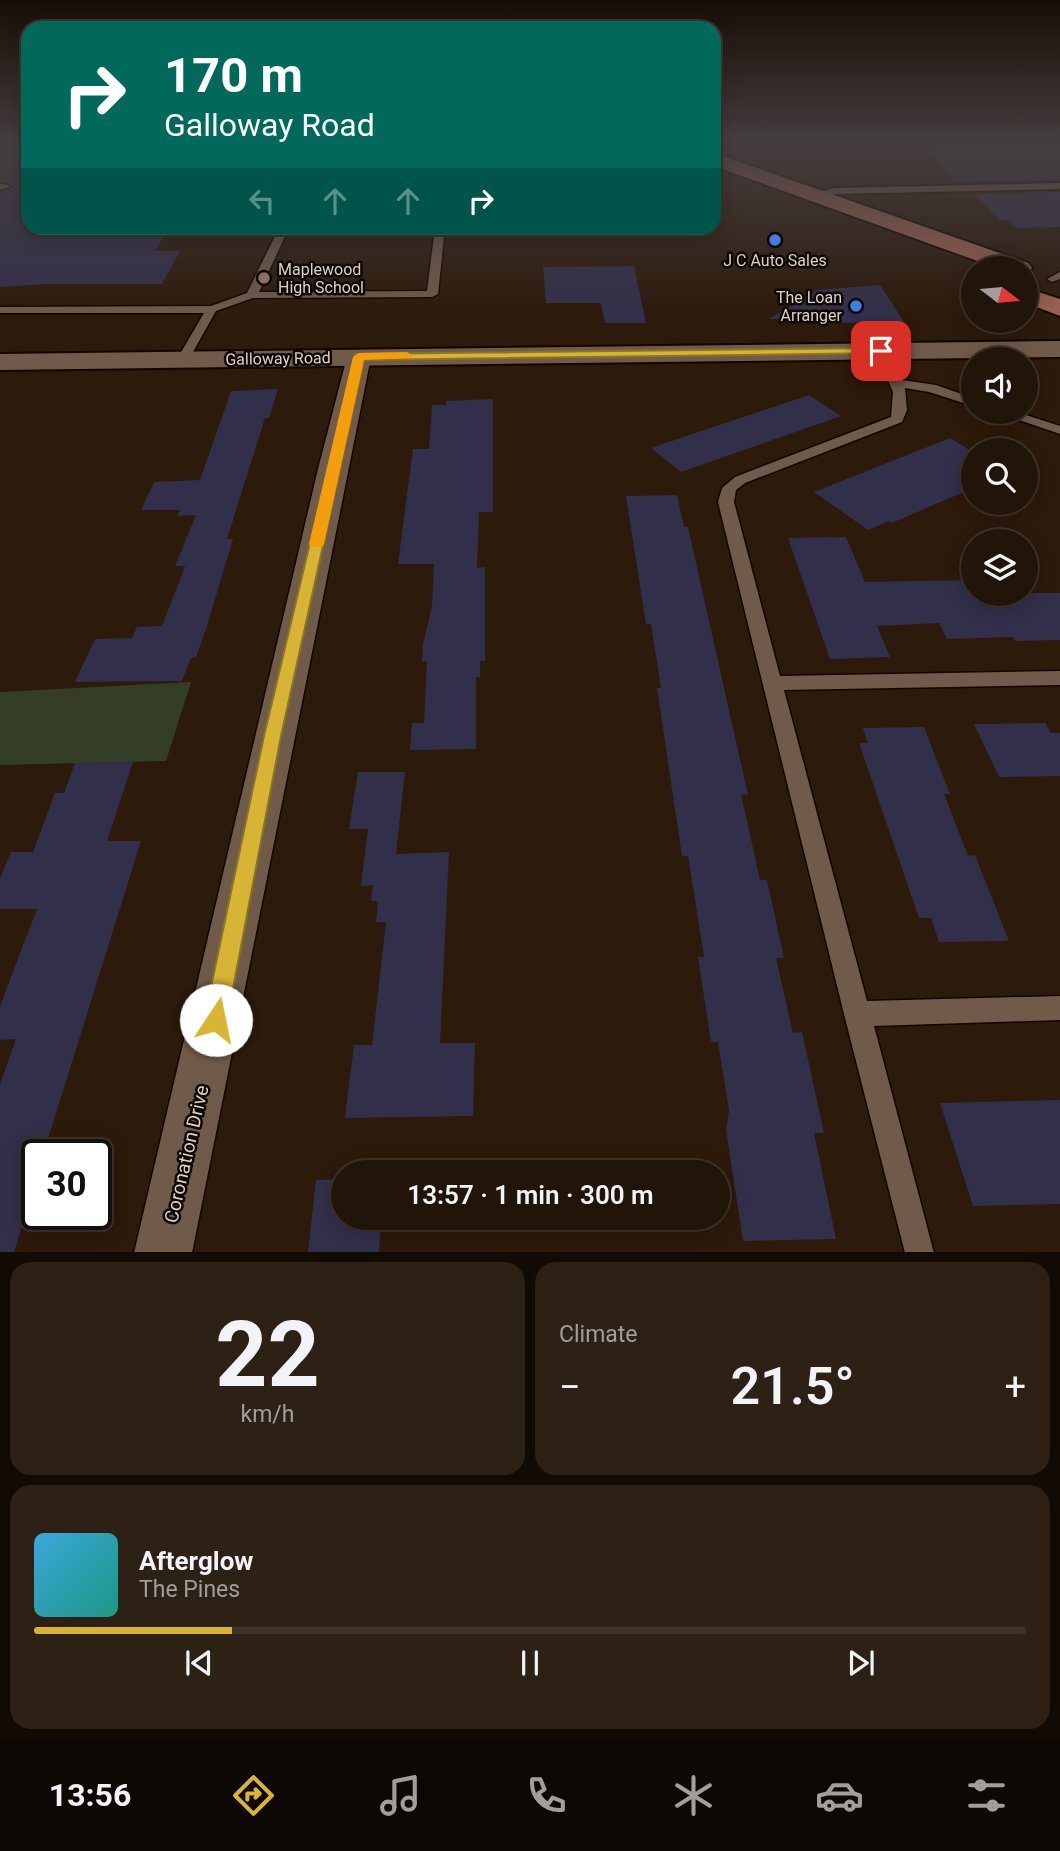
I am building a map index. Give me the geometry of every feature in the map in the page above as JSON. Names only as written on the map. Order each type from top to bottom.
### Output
[{"type":"main road","points":[[769,201],[814,218]]},
{"type":"main road","points":[[831,201],[986,256]]},
{"type":"main road","points":[[927,259],[961,272]]},
{"type":"main road","points":[[1050,290],[1060,322]]},
{"type":"street","name":"Galloway Road","points":[[0,362],[1060,349]]},
{"type":"street","name":"Coronation Drive","points":[[163,1252],[205,1072],[272,736],[359,357]]},
{"type":"lane","points":[[251,295],[281,235]]},
{"type":"lane","points":[[0,310],[212,309],[251,295],[432,294],[439,235]]},
{"type":"lane","points":[[183,359],[212,309]]},
{"type":"lane","points":[[881,351],[901,389],[902,402],[894,421],[743,479],[727,492],[727,506],[856,1014],[920,1252]]},
{"type":"lane","points":[[896,383],[931,388],[961,398]]},
{"type":"lane","points":[[1038,423],[1060,430]]},
{"type":"lane","points":[[773,684],[1060,678]]},
{"type":"lane","points":[[856,1014],[1060,1008]]},
{"type":"green space","points":[[191,682],[166,761],[0,765],[0,692]]},
{"type":"building","points":[[0,201],[21,201],[21,235],[165,235],[155,251],[180,251],[162,284],[44,284],[0,287]]},
{"type":"building","points":[[981,201],[1060,201],[1060,227],[1016,228],[1008,220],[1000,220]]},
{"type":"building","points":[[634,266],[646,323],[605,323],[601,303],[546,303],[543,267]]},
{"type":"building","name":"The Loan Arranger","points":[[880,285],[904,322],[828,323],[826,318],[769,319],[817,290]]},
{"type":"building","points":[[278,389],[269,418],[265,418],[227,539],[233,539],[207,626],[196,657],[191,658],[182,681],[75,682],[95,639],[132,638],[137,627],[162,626],[185,566],[175,566],[196,515],[177,516],[180,510],[141,510],[154,482],[200,480],[231,391]]},
{"type":"building","points":[[809,395],[841,416],[681,472],[651,448]]},
{"type":"building","points":[[493,399],[493,512],[479,512],[477,568],[485,567],[485,661],[480,661],[480,677],[476,677],[476,749],[410,750],[412,723],[424,723],[427,661],[422,662],[423,645],[432,606],[434,564],[398,564],[413,449],[429,449],[432,405],[446,405],[446,401]]},
{"type":"building","points":[[950,438],[961,445],[961,493],[892,523],[889,521],[868,530],[814,492]]},
{"type":"building","points":[[677,495],[684,527],[688,527],[748,795],[741,794],[760,880],[767,880],[784,958],[776,958],[793,1033],[802,1032],[824,1133],[814,1133],[836,1239],[743,1241],[726,1130],[729,1110],[718,1042],[711,1042],[698,957],[704,957],[688,856],[682,856],[657,688],[661,688],[651,624],[646,624],[626,496]]},
{"type":"building","points":[[846,537],[865,582],[961,580],[961,606],[1038,606],[1038,593],[1060,593],[1060,640],[1015,641],[1013,637],[947,639],[939,623],[877,626],[890,657],[830,659],[788,538]]},
{"type":"building","points":[[1045,723],[1051,733],[1060,733],[1060,776],[999,777],[974,724]]},
{"type":"building","points":[[924,727],[950,794],[944,794],[968,856],[975,855],[1009,941],[939,942],[931,918],[919,918],[859,743],[868,743],[863,728]]},
{"type":"building","points":[[133,762],[107,841],[141,841],[48,1139],[21,1139],[21,1229],[14,1252],[0,1252],[0,1084],[16,1039],[0,1040],[0,1006],[37,909],[0,909],[0,878],[11,852],[33,852],[55,793],[64,793],[75,763]]},
{"type":"building","points":[[358,772],[405,772],[396,854],[449,852],[440,1043],[475,1043],[473,1116],[345,1118],[354,1045],[372,1045],[386,922],[376,922],[378,901],[371,901],[373,885],[361,886],[368,829],[349,829]]},
{"type":"building","points":[[1060,1100],[1060,1204],[973,1206],[940,1103]]},
{"type":"building","points":[[331,1179],[331,1230],[380,1230],[379,1252],[308,1252],[316,1180]]},
{"type":"slow traffic","points":[[316,544],[359,357],[407,356]]},
{"type":"place","name":"J C Auto Sales","points":[[775,240]]},
{"type":"place","name":"Maplewood High School","points":[[264,278]]},
{"type":"place","name":"The Loan Arranger","points":[[856,306]]},
{"type":"route","points":[[216,1020],[272,736],[359,357],[881,351]]}]
